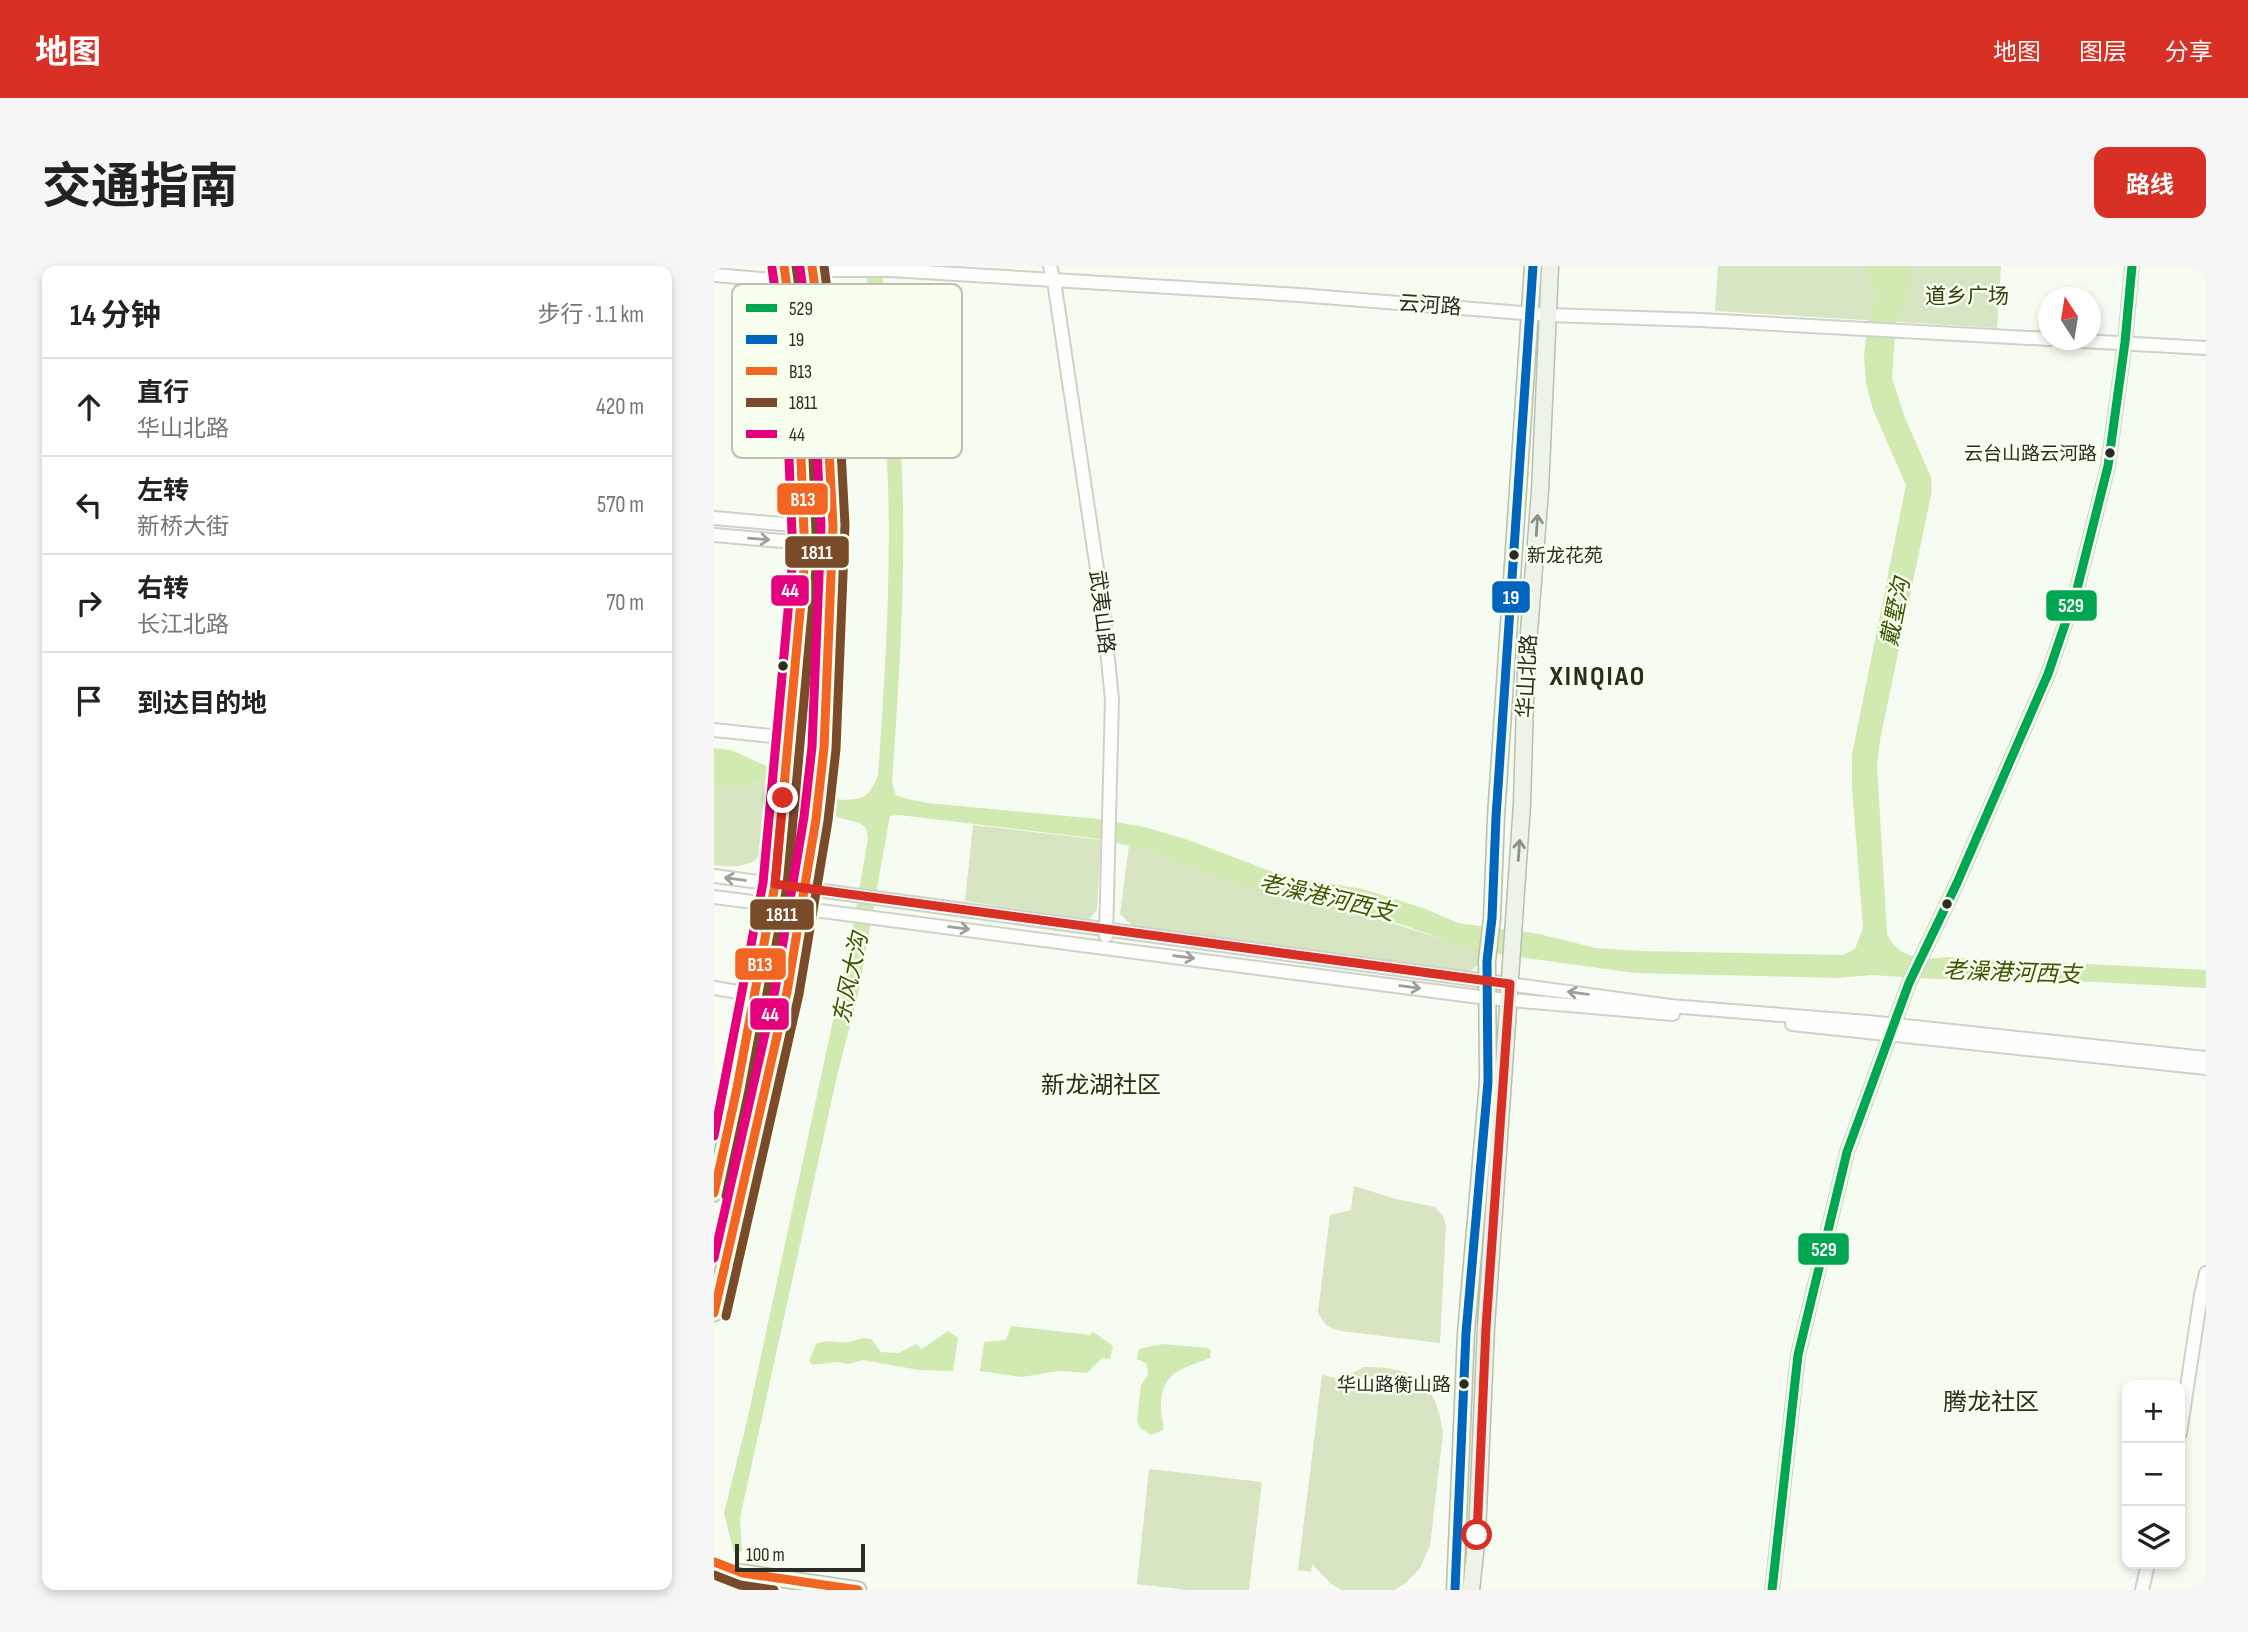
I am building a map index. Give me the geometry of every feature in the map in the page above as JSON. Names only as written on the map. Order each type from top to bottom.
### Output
[{"type":"main road","name":"华山北路","points":[[1487,981],[1533,266]]},
{"type":"main road","name":"华山北路","points":[[1510,991],[1522,804],[1526,670],[1540,491],[1550,266]]},
{"type":"main road","points":[[714,1194],[775,884],[790,742],[805,543],[801,458]]},
{"type":"main road","points":[[714,1313],[787,992],[816,819],[825,734],[833,526],[829,458]]},
{"type":"main road","points":[[1455,1590],[1466,1334],[1488,1082],[1487,981]]},
{"type":"main road","points":[[1471,1590],[1477,1535],[1487,1313],[1510,991]]},
{"type":"main road","points":[[719,1568],[858,1590]]},
{"type":"street","name":"武夷山路","points":[[1049,266],[1054,281],[1103,609],[1112,700],[1105,946]]},
{"type":"street","name":"武夷山路","points":[[1054,281],[1058,266]]},
{"type":"street","points":[[1772,1590],[1798,1355],[1847,1152],[1909,983],[1957,883],[2048,674],[2077,589],[2108,466],[2126,342],[2132,266]]},
{"type":"street","name":"云河路","points":[[714,275],[812,268],[856,268],[1299,295],[1530,313],[2038,338]]},
{"type":"street","points":[[2101,341],[2206,348]]},
{"type":"street","points":[[714,518],[804,526]]},
{"type":"street","points":[[714,534],[805,543]]},
{"type":"street","points":[[714,730],[790,742]]},
{"type":"street","points":[[714,876],[1487,981],[1510,991],[2206,1058]]},
{"type":"street","points":[[714,897],[1487,998],[1510,991]]},
{"type":"street","points":[[714,988],[755,995]]},
{"type":"street","points":[[1891,1029],[2206,1068]]},
{"type":"street","points":[[2185,1400],[2206,1273]]},
{"type":"street","points":[[2141,1590],[2147,1569]]},
{"type":"green space","name":"道乡广场","points":[[1718,266],[2001,266],[1997,328],[1715,311]]},
{"type":"green space","points":[[759,782],[772,787],[765,847],[759,857],[749,863],[734,866],[714,865],[714,784],[741,788]]},
{"type":"green space","points":[[973,825],[1101,840],[1097,910],[1088,920],[965,901]]},
{"type":"green space","points":[[1129,845],[1293,899],[1331,904],[1480,951],[1478,965],[1469,972],[1133,926],[1120,914]]},
{"type":"green space","points":[[1354,1186],[1435,1207],[1443,1216],[1446,1226],[1440,1343],[1341,1331],[1322,1320],[1318,1312],[1330,1215],[1351,1210]]},
{"type":"green space","points":[[1363,1367],[1396,1370],[1420,1380],[1435,1401],[1443,1433],[1430,1546],[1420,1568],[1406,1583],[1394,1590],[1342,1590],[1331,1584],[1312,1564],[1311,1572],[1298,1570],[1322,1375],[1336,1378],[1336,1383]]},
{"type":"green space","points":[[1149,1469],[1262,1482],[1249,1590],[1186,1590],[1137,1584]]},
{"type":"water","points":[[865,266],[881,266],[883,284],[867,284]]},
{"type":"water","points":[[1862,266],[1911,266],[1902,310],[1896,321],[1892,378],[1905,418],[1931,477],[1932,490],[1880,740],[1877,766],[1887,933],[1896,947],[1919,957],[2206,970],[2206,988],[1872,975],[1837,978],[1635,973],[1476,951],[1400,924],[1331,904],[1261,892],[1145,849],[1092,838],[890,816],[858,994],[837,1076],[740,1518],[742,1551],[734,1553],[724,1513],[747,1421],[852,932],[868,838],[866,828],[860,823],[840,818],[759,782],[741,788],[714,784],[714,748],[731,750],[841,800],[856,799],[872,788],[878,775],[885,666],[887,458],[901,458],[902,591],[892,783],[896,795],[927,803],[1098,819],[1144,827],[1189,840],[1289,877],[1363,889],[1423,908],[1458,923],[1539,934],[1596,948],[1843,955],[1855,949],[1863,928],[1852,755],[1906,485],[1873,410],[1866,383],[1864,356],[1868,319],[1878,298],[1877,290]]},
{"type":"water","points":[[1011,1326],[1091,1335],[1092,1331],[1113,1346],[1110,1359],[1102,1358],[1087,1373],[1059,1371],[1022,1377],[980,1371],[984,1342],[1006,1340]]},
{"type":"water","points":[[948,1331],[958,1338],[953,1371],[919,1370],[863,1360],[849,1364],[836,1362],[812,1365],[809,1361],[816,1344],[827,1341],[871,1339],[881,1352],[899,1353],[916,1344],[922,1349]]},
{"type":"water","points":[[1162,1344],[1208,1348],[1211,1351],[1210,1358],[1175,1373],[1164,1386],[1161,1408],[1163,1430],[1151,1435],[1140,1428],[1137,1420],[1141,1385],[1148,1375],[1147,1364],[1137,1359],[1139,1349]]},
{"type":"transit line","name":"B13","points":[[784,266],[786,284]]},
{"type":"transit line","name":"1811","points":[[796,266],[799,284]]},
{"type":"transit line","name":"B13","points":[[812,266],[814,284]]},
{"type":"transit line","name":"1811","points":[[824,266],[826,284]]},
{"type":"transit line","name":"19","points":[[1455,1590],[1466,1333],[1488,1082],[1487,961],[1492,918],[1496,817],[1533,266]]},
{"type":"transit line","name":"529","points":[[1772,1590],[1798,1355],[1847,1152],[1909,983],[1957,883],[2048,674],[2077,589],[2108,466],[2125,342],[2132,266]]},
{"type":"transit line","name":"44","points":[[772,268],[774,284]]},
{"type":"transit line","name":"44","points":[[800,268],[802,284]]},
{"type":"transit line","name":"44","points":[[714,1136],[763,883],[793,557],[789,458]]},
{"type":"transit line","name":"B13","points":[[714,1193],[736,1093],[775,885],[805,557],[801,458]]},
{"type":"transit line","name":"1811","points":[[726,1196],[787,886],[817,558],[813,458]]},
{"type":"transit line","name":"44","points":[[714,1258],[775,990],[804,817],[812,747],[821,526],[817,458]]},
{"type":"transit line","name":"B13","points":[[714,1313],[787,992],[816,819],[824,748],[833,526],[829,458]]},
{"type":"transit line","name":"1811","points":[[726,1316],[799,994],[828,821],[836,749],[845,525],[841,458]]},
{"type":"transit line","name":"B13","points":[[714,1562],[743,1573],[858,1590]]},
{"type":"transit line","name":"1811","points":[[714,1575],[740,1585],[774,1590]]},
{"type":"place","name":"云台山路云河路","points":[[2110,453]]},
{"type":"place","name":"新龙花苑","points":[[1514,555]]},
{"type":"place","name":"华山路衡山路","points":[[1464,1384]]},
{"type":"district","name":"XINQIAO","points":[[1598,675]]},
{"type":"district","name":"新龙湖社区","points":[[1101,1085]]},
{"type":"district","name":"腾龙社区","points":[[1991,1402]]},
{"type":"route","points":[[783,798],[775,884],[1510,984],[1486,1327],[1477,1535]]},
{"type":"water label","name":"戴墅沟","points":[[1895,612]]},
{"type":"water label","name":"老澡港河西支","points":[[1327,897]]},
{"type":"water label","name":"老澡港河西支","points":[[2012,972]]},
{"type":"water label","name":"东风大沟","points":[[850,978]]}]
